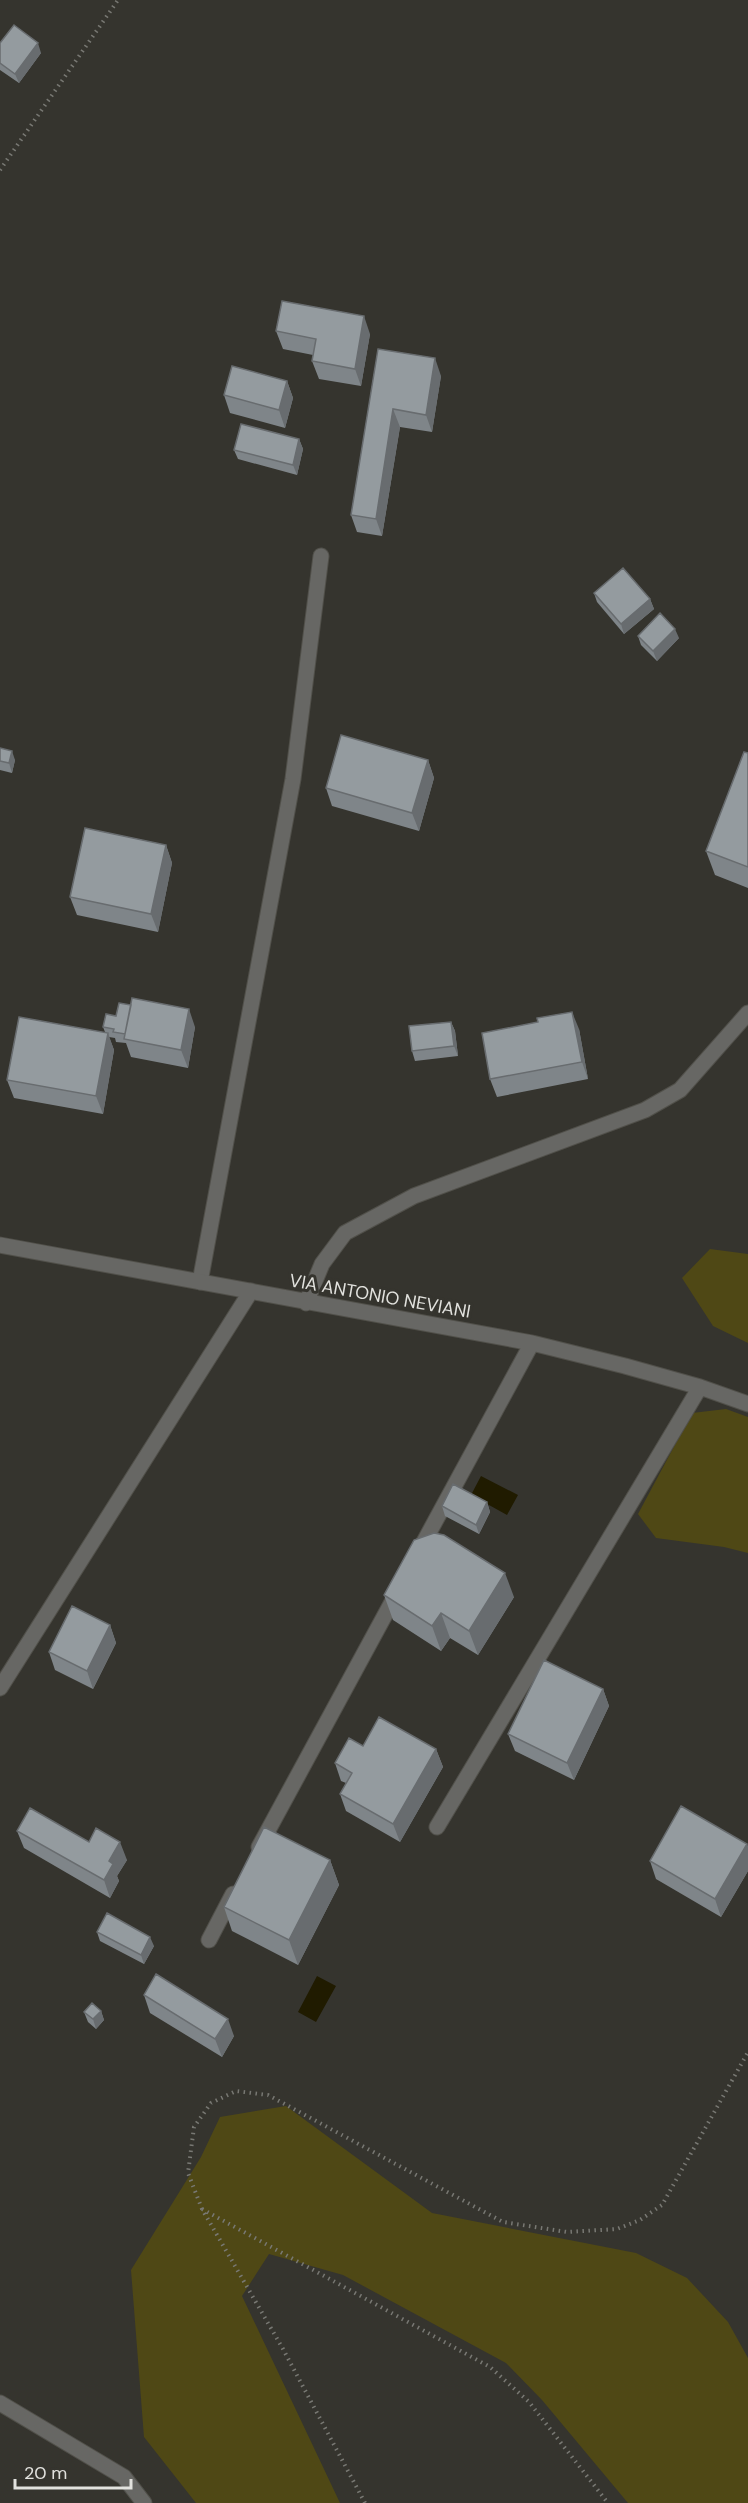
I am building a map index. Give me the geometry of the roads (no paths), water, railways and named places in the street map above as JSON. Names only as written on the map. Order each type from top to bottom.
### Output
[{"type":"street","points":[[200,1282],[292,779],[321,556]]},
{"type":"street","points":[[306,1303],[322,1264],[345,1233],[414,1196],[645,1110],[680,1090],[748,1013]]},
{"type":"street","name":"VIA ANTONIO NEVIANI","points":[[0,1245],[532,1343],[700,1387],[748,1404]]},
{"type":"street","points":[[0,1688],[251,1292]]},
{"type":"street","points":[[254,1856],[532,1343]]},
{"type":"street","points":[[437,1827],[700,1387]]},
{"type":"street","points":[[209,1940],[243,1877]]},
{"type":"street","points":[[0,2403],[124,2477],[144,2503]]}]
